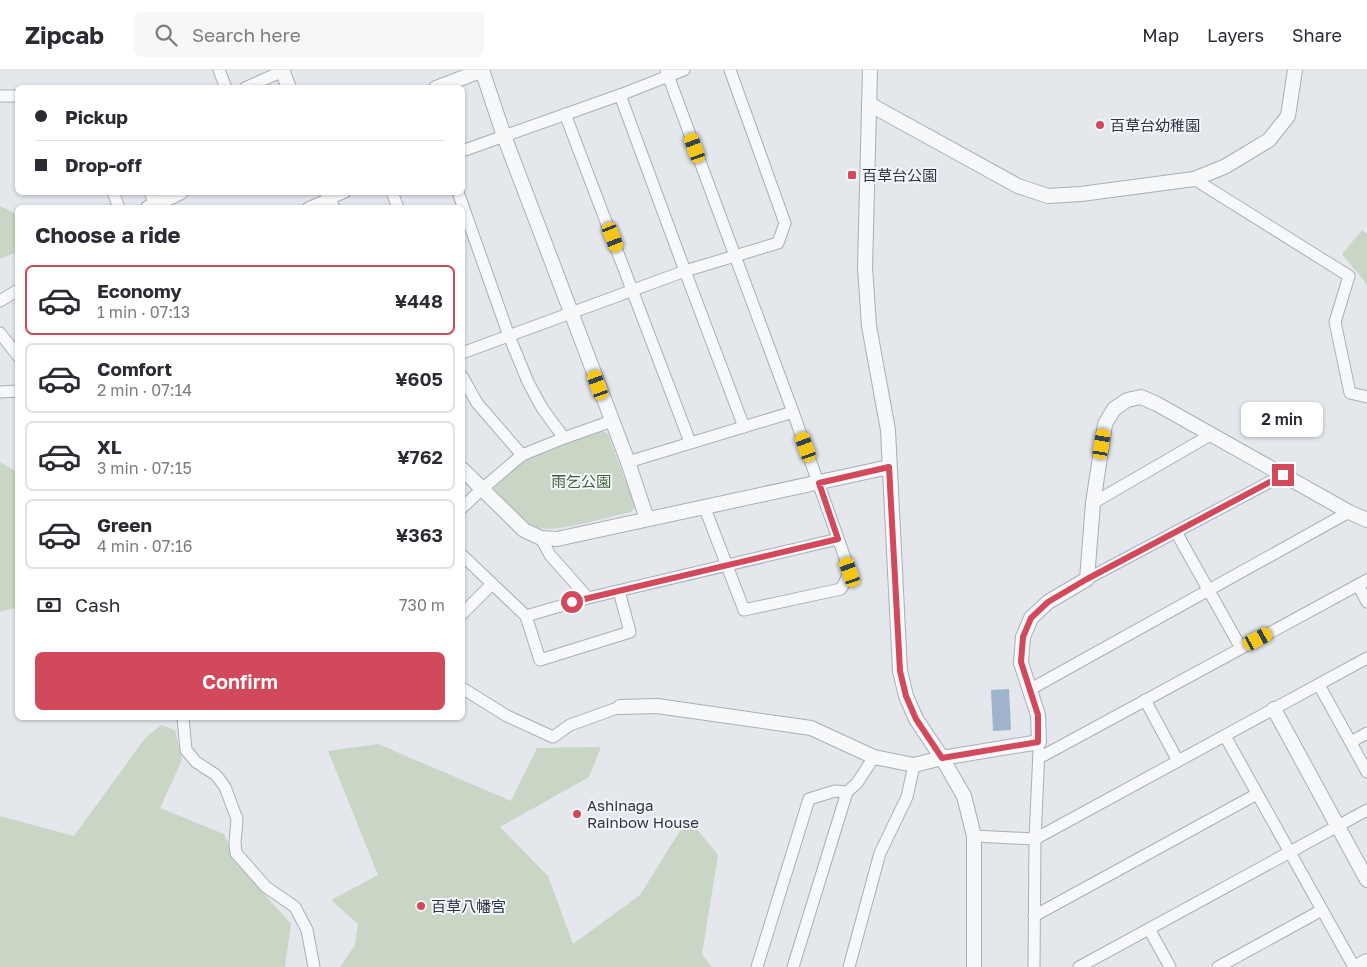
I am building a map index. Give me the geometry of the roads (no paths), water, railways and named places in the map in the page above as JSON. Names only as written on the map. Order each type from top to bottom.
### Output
[{"type":"street","points":[[219,70],[225,85]]},
{"type":"street","points":[[251,85],[283,70],[288,85]]},
{"type":"street","points":[[444,85],[482,70],[504,136],[628,462],[647,519]]},
{"type":"street","points":[[465,150],[620,95],[667,73],[684,70]]},
{"type":"street","points":[[465,353],[685,271],[778,243],[785,223],[730,70]]},
{"type":"street","points":[[870,70],[865,267],[869,326],[888,430],[900,671],[906,696],[916,719],[964,796],[974,836],[974,967]]},
{"type":"street","points":[[667,73],[793,412],[850,572],[841,589],[744,610],[704,506]]},
{"type":"street","points":[[869,104],[1018,186],[1048,196],[1081,194],[1194,179],[1224,168],[1261,146],[1278,131],[1288,116],[1295,73]]},
{"type":"street","points":[[620,95],[744,427]]},
{"type":"street","points":[[0,96],[15,96]]},
{"type":"street","points":[[565,114],[690,442]]},
{"type":"street","points":[[1194,179],[1349,276],[1335,322],[1350,393],[1367,397]]},
{"type":"street","points":[[153,203],[173,195]]},
{"type":"street","points":[[315,205],[329,199]]},
{"type":"street","points":[[465,212],[509,336],[528,382],[542,408],[564,438]]},
{"type":"street","points":[[0,301],[15,292]]},
{"type":"street","points":[[0,333],[15,352]]},
{"type":"street","points":[[465,381],[477,403],[522,455]]},
{"type":"street","points":[[0,392],[15,391]]},
{"type":"street","points":[[1087,579],[1093,503],[1105,424],[1114,409],[1127,400],[1142,396],[1349,512],[1367,520]]},
{"type":"street","points":[[628,462],[793,412]]},
{"type":"street","points":[[465,505],[522,455],[564,438],[612,422]]},
{"type":"street","points":[[1093,503],[1212,434]]},
{"type":"street","points":[[465,472],[524,530],[541,538],[557,538],[889,467]]},
{"type":"street","points":[[1034,967],[1034,839],[1039,758],[1038,715],[1021,662],[1023,637],[1031,618],[1048,602],[1087,579],[1283,475]]},
{"type":"street","points":[[1029,690],[1349,512]]},
{"type":"street","points":[[1176,532],[1241,648]]},
{"type":"street","points":[[541,538],[550,555],[588,598]]},
{"type":"street","points":[[526,616],[588,598],[838,539]]},
{"type":"street","points":[[465,558],[526,616],[540,660],[630,632],[619,591]]},
{"type":"street","points":[[1039,758],[1362,583],[1367,602]]},
{"type":"street","points":[[465,611],[492,584]]},
{"type":"street","points":[[974,836],[1034,839],[1367,658]]},
{"type":"street","points":[[1319,685],[1367,772]]},
{"type":"street","points":[[465,690],[507,716],[553,737],[570,725],[620,707],[657,706],[811,728],[874,757],[914,765],[942,758],[1038,742]]},
{"type":"street","points":[[1145,700],[1178,760]]},
{"type":"street","points":[[1274,709],[1367,880]]},
{"type":"street","points":[[182,720],[186,750],[196,762],[216,775],[224,787],[237,819],[236,853],[266,887],[295,907],[308,930],[314,967]]},
{"type":"street","points":[[1351,742],[1367,733]]},
{"type":"street","points":[[1225,736],[1355,967],[1367,961]]},
{"type":"street","points":[[793,967],[847,792],[858,783],[874,757]]},
{"type":"street","points":[[849,967],[880,852],[907,797],[914,765]]},
{"type":"street","points":[[757,967],[809,799],[835,791],[847,792]]},
{"type":"street","points":[[1034,916],[1257,794]]},
{"type":"street","points":[[1079,967],[1367,810]]},
{"type":"street","points":[[1218,967],[1322,910]]},
{"type":"street","points":[[1149,928],[1170,967]]},
{"type":"water","points":[[1009,689],[1011,730],[993,731],[991,690]]},
{"type":"place","name":"百草台幼稚園","points":[[1100,125]]},
{"type":"place","name":"百草台公園","points":[[852,175]]},
{"type":"place","name":"Ashinaga Rainbow House","points":[[577,814]]},
{"type":"place","name":"百草八幡宮","points":[[421,906]]},
{"type":"park label","name":"雨乞公園","points":[[581,481]]}]
